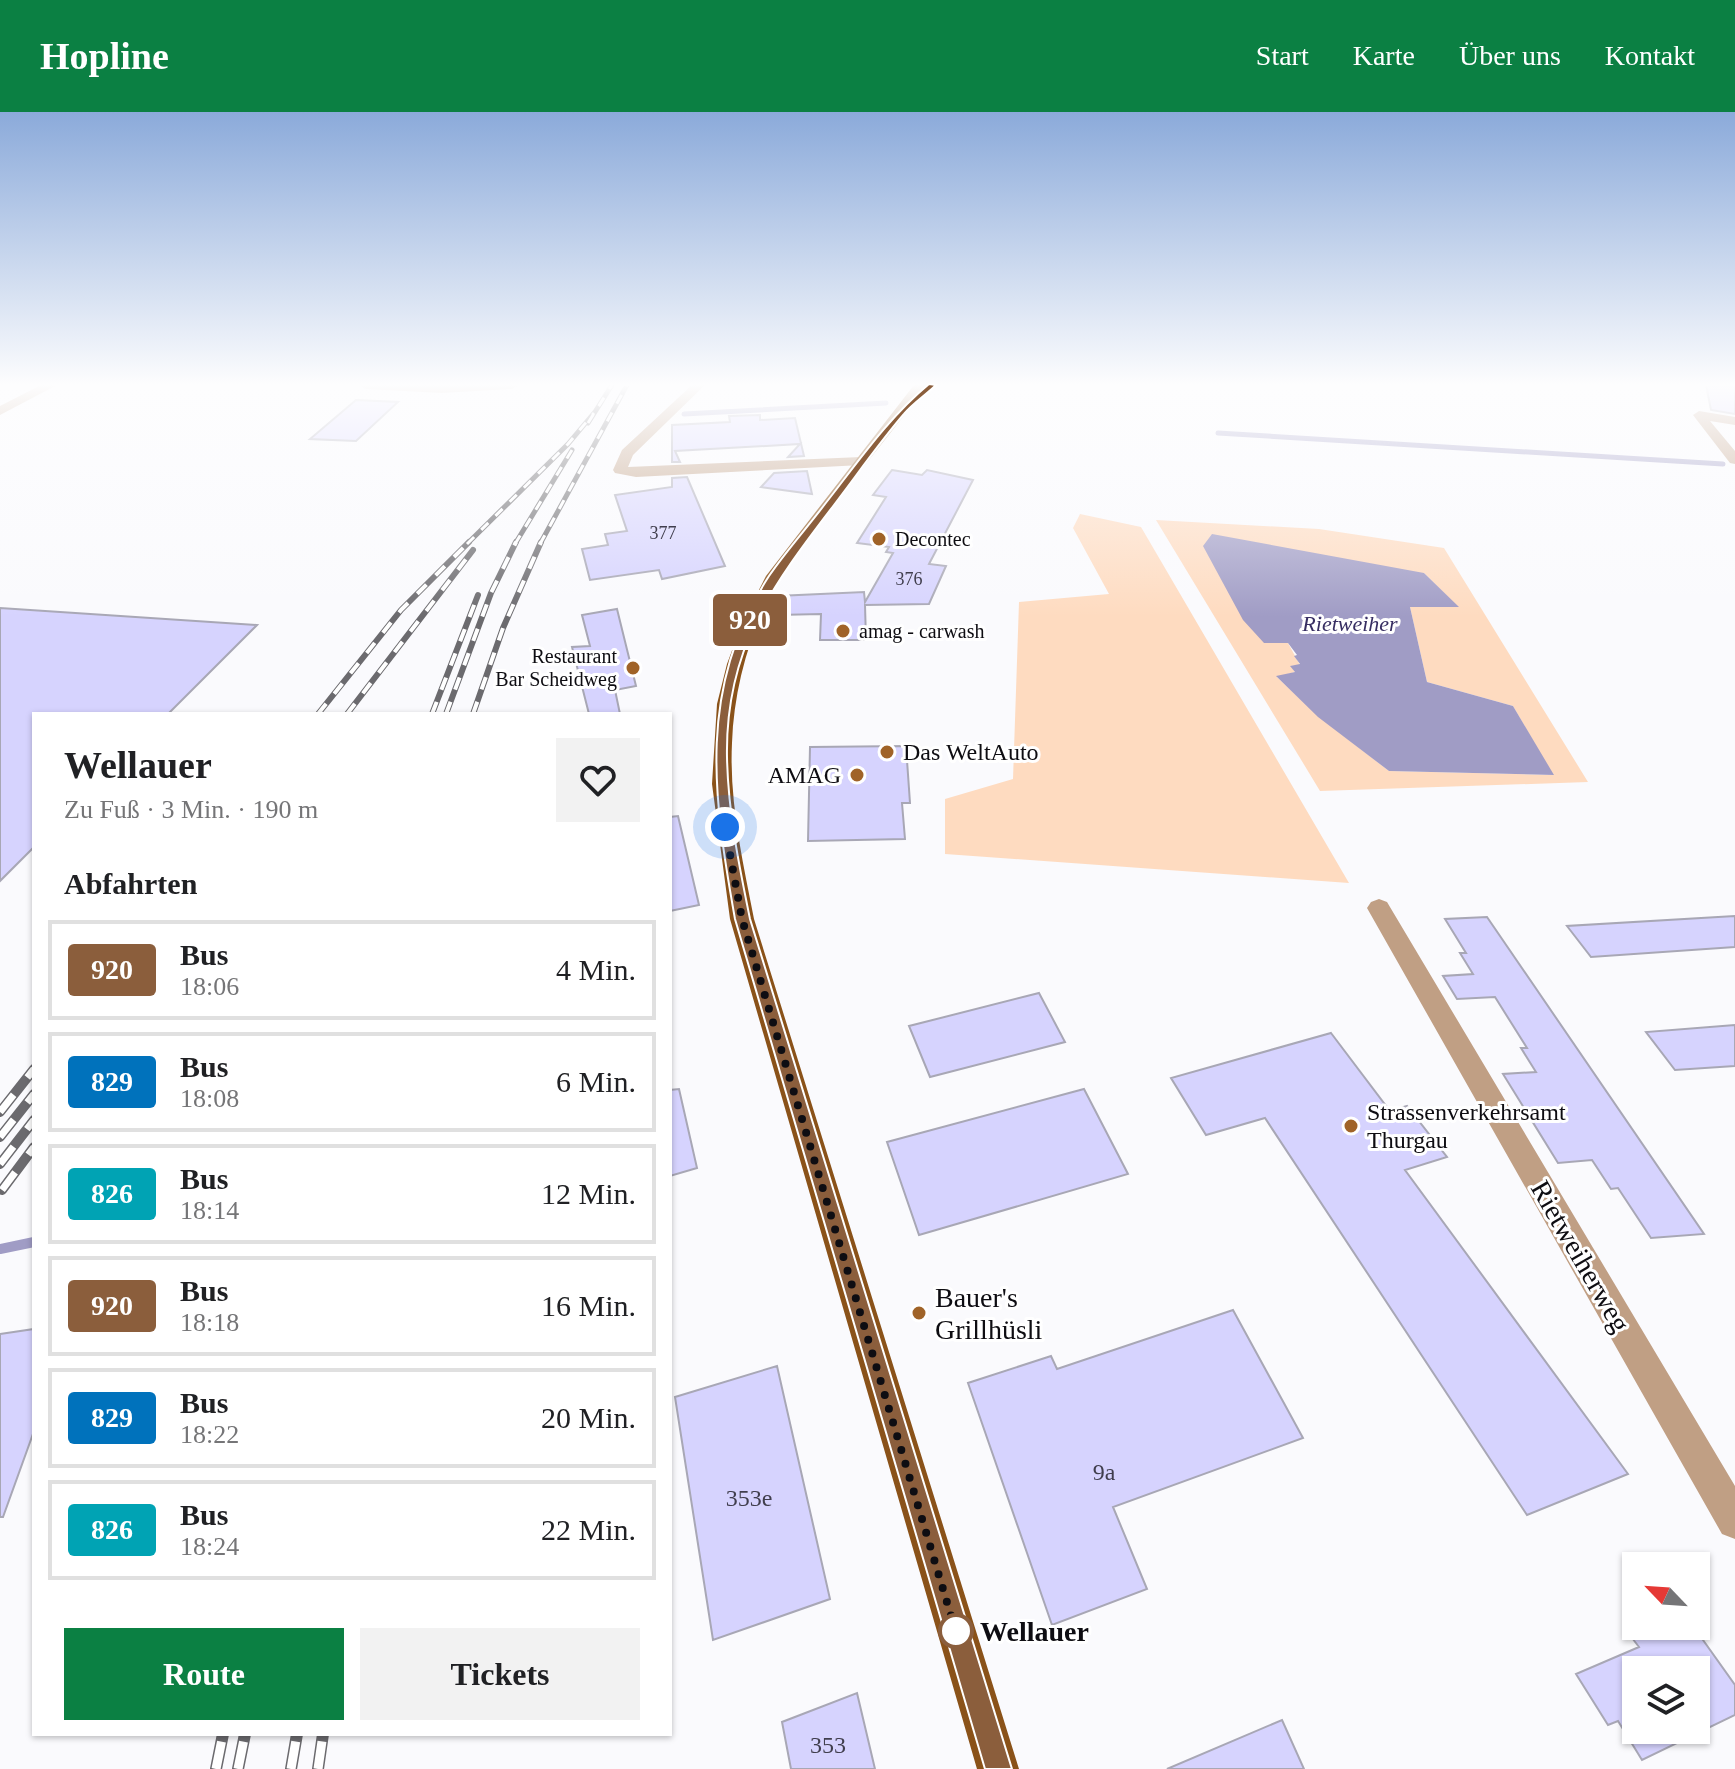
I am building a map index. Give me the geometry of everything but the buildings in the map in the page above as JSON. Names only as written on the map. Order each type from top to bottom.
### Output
[{"type":"main road","points":[[860,462],[774,576],[736,656],[725,705],[720,755],[725,827],[742,919],[998,1769]]},
{"type":"street","points":[[623,462],[620,470],[636,473],[836,462]]},
{"type":"street","name":"Rietweiherweg","points":[[1379,908],[1735,1521]]},
{"type":"shaded area","points":[[1080,514],[1141,527],[1349,883],[945,854],[945,799],[1013,779],[1019,602],[1109,594],[1073,528]]},
{"type":"shaded area","name":"Rietweiher","points":[[1156,520],[1319,529],[1444,548],[1588,782],[1320,791]],"holes":[[[1424,573],[1458,607],[1410,607],[1427,682],[1513,706],[1553,775],[1389,771],[1318,716],[1277,677],[1295,672],[1291,666],[1300,665],[1288,643]]]},
{"type":"water","name":"Rietweiher","points":[[1212,534],[1424,573],[1459,607],[1410,607],[1427,682],[1513,706],[1554,775],[1389,771],[1318,717],[1276,676],[1295,672],[1290,666],[1300,664],[1294,656],[1297,655],[1288,643],[1264,643],[1243,620],[1203,546]]},
{"type":"waterway","points":[[1696,462],[1723,464]]},
{"type":"waterway","points":[[0,1249],[32,1242]]},
{"type":"railway","points":[[467,544],[549,462]]},
{"type":"railway","points":[[515,544],[565,462]]},
{"type":"railway","points":[[541,543],[585,462]]},
{"type":"railway","points":[[474,712],[503,628],[541,543]]},
{"type":"railway","points":[[320,712],[401,610],[467,544]]},
{"type":"railway","points":[[447,712],[491,593],[515,544]]},
{"type":"railway","points":[[349,712],[473,550]]},
{"type":"railway","points":[[433,712],[478,595]]},
{"type":"railway","points":[[0,1112],[32,1072]]},
{"type":"railway","points":[[0,1137],[32,1097]]},
{"type":"railway","points":[[0,1164],[32,1123]]},
{"type":"railway","points":[[2,1190],[32,1150]]},
{"type":"railway","points":[[216,1769],[223,1736]]},
{"type":"railway","points":[[238,1769],[245,1736]]},
{"type":"railway","points":[[291,1769],[297,1736]]},
{"type":"railway","points":[[318,1769],[323,1736]]},
{"type":"bus line","name":"920","points":[[860,462],[774,576],[736,656],[725,705],[720,755],[725,827],[742,919],[998,1769]]},
{"type":"place","name":"Decontec","points":[[879,539]]},
{"type":"place","name":"amag - carwash","points":[[843,631]]},
{"type":"place","name":"Restaurant Bar Scheidweg","points":[[633,668]]},
{"type":"place","name":"Das WeltAuto","points":[[887,752]]},
{"type":"place","name":"AMAG","points":[[857,775]]},
{"type":"place","name":"Strassenverkehrsamt Thurgau","points":[[1351,1126]]},
{"type":"place","name":"Bauer's Grillhüsli","points":[[919,1313]]},
{"type":"place","name":"Wellauer","points":[[956,1631]]},
{"type":"route","points":[[725,827],[742,919],[958,1639],[956,1631]]}]
